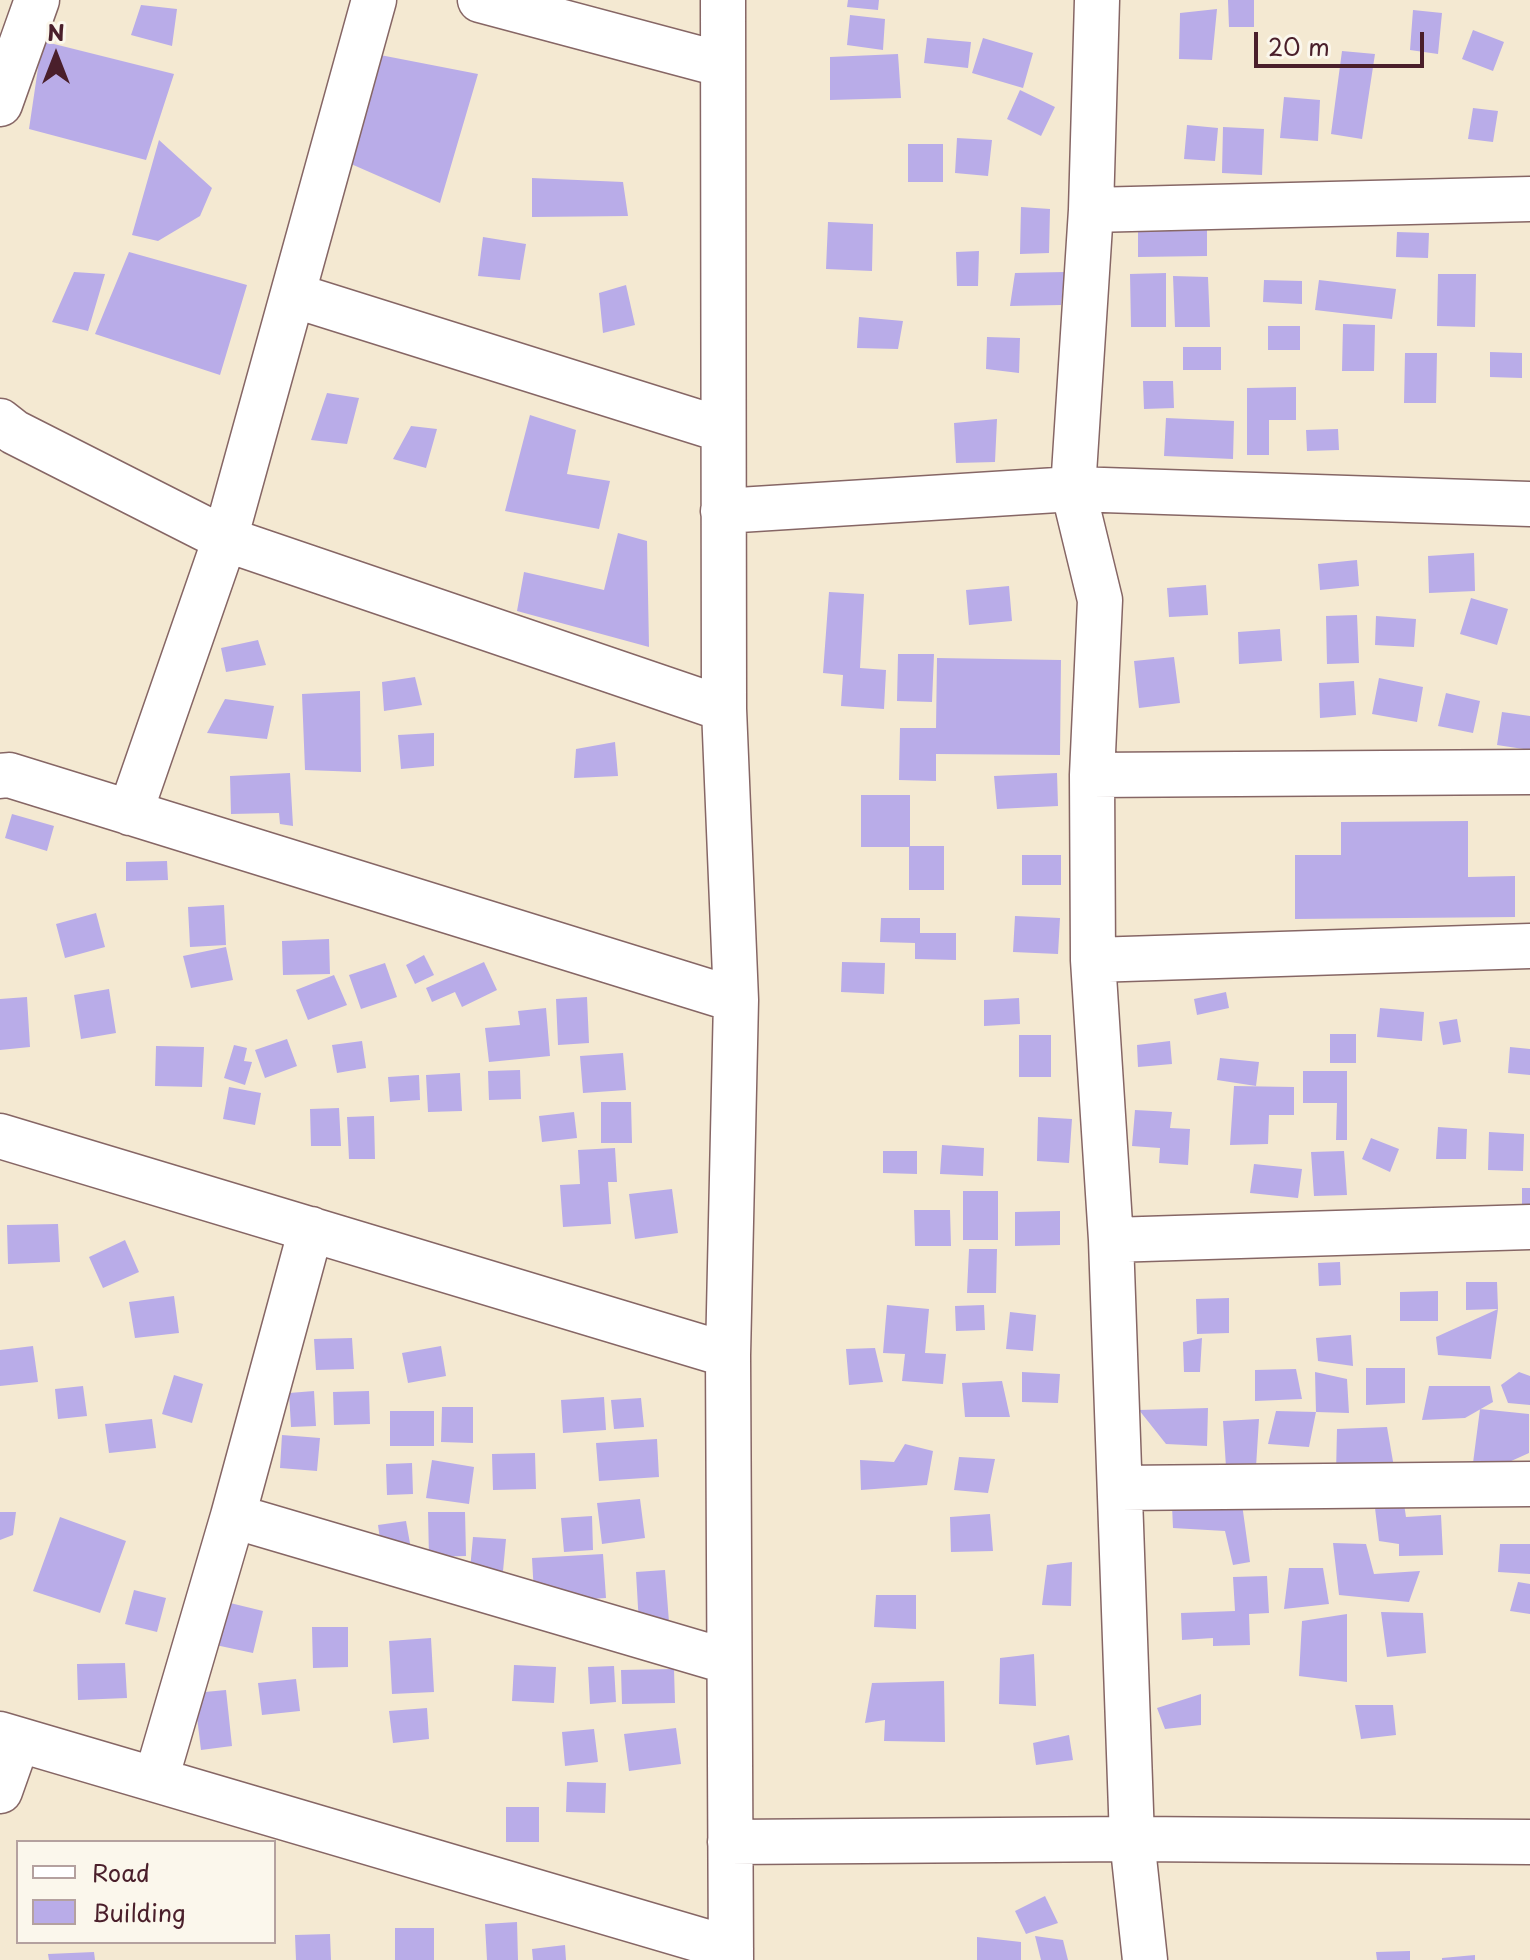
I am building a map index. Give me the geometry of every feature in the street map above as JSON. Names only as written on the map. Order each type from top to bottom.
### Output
[{"type":"street","points":[[0,104],[37,0]]},
{"type":"street","points":[[130,813],[225,539],[374,0]]},
{"type":"street","points":[[480,0],[720,64]]},
{"type":"street","points":[[0,1791],[9,1737],[731,1954],[728,1355],[736,1000],[724,709],[720,64],[723,0]]},
{"type":"street","points":[[1097,0],[1091,210],[1073,489],[1100,600],[1092,775],[1093,960],[1111,1240],[1132,1839],[1145,1960]]},
{"type":"street","points":[[1091,210],[1530,199]]},
{"type":"street","points":[[293,295],[723,430]]},
{"type":"street","points":[[0,421],[14,432],[225,539],[724,709]]},
{"type":"street","points":[[723,511],[1073,489],[1530,504]]},
{"type":"street","points":[[1092,775],[1530,772]]},
{"type":"street","points":[[0,776],[9,775],[736,1000]]},
{"type":"street","points":[[1093,960],[1530,946]]},
{"type":"street","points":[[0,1136],[728,1355]]},
{"type":"street","points":[[1111,1240],[1530,1227]]},
{"type":"street","points":[[156,1779],[233,1516],[311,1229]]},
{"type":"street","points":[[1121,1488],[1530,1484]]},
{"type":"street","points":[[233,1516],[729,1662]]},
{"type":"street","points":[[730,1842],[1132,1839],[1530,1842]]},
{"type":"building","points":[[848,0],[879,0],[878,10],[847,7]]},
{"type":"building","points":[[1228,0],[1254,0],[1254,27],[1229,27]]},
{"type":"building","points":[[141,5],[177,9],[172,46],[131,35]]},
{"type":"building","points":[[1217,9],[1212,60],[1179,59],[1180,13]]},
{"type":"building","points":[[1413,10],[1442,13],[1438,54],[1410,50]]},
{"type":"building","points":[[850,15],[885,19],[883,50],[847,45]]},
{"type":"building","points":[[1473,30],[1504,42],[1493,71],[1462,59]]},
{"type":"building","points":[[927,38],[971,42],[968,68],[924,63]]},
{"type":"building","points":[[983,38],[1033,53],[1023,88],[972,73]]},
{"type":"building","points":[[42,41],[174,74],[146,160],[29,129]]},
{"type":"building","points":[[1342,51],[1375,54],[1362,139],[1331,134]]},
{"type":"building","points":[[375,54],[478,74],[440,203],[342,160]]},
{"type":"building","points":[[898,54],[901,98],[830,100],[830,57]]},
{"type":"building","points":[[1020,90],[1055,107],[1041,136],[1007,119]]},
{"type":"building","points":[[1284,97],[1320,100],[1318,141],[1280,138]]},
{"type":"building","points":[[1473,108],[1498,111],[1493,142],[1468,139]]},
{"type":"building","points":[[1187,125],[1218,128],[1215,161],[1184,159]]},
{"type":"building","points":[[1223,127],[1264,129],[1262,175],[1222,173]]},
{"type":"building","points":[[957,138],[992,140],[988,176],[955,173]]},
{"type":"building","points":[[159,140],[212,188],[200,216],[158,241],[132,235]]},
{"type":"building","points":[[908,144],[943,144],[943,182],[908,182]]},
{"type":"building","points":[[532,178],[623,182],[628,216],[532,217]]},
{"type":"building","points":[[1021,207],[1050,209],[1049,253],[1020,254]]},
{"type":"building","points":[[828,222],[873,224],[872,271],[826,269]]},
{"type":"building","points":[[1207,224],[1207,256],[1138,257],[1138,225]]},
{"type":"building","points":[[1397,232],[1429,233],[1428,258],[1396,257]]},
{"type":"building","points":[[483,237],[526,244],[520,280],[478,276]]},
{"type":"building","points":[[979,251],[978,286],[957,286],[956,252]]},
{"type":"building","points":[[129,252],[247,285],[220,375],[95,334]]},
{"type":"building","points":[[74,272],[105,274],[88,331],[52,322]]},
{"type":"building","points":[[1065,272],[1061,305],[1010,306],[1015,273]]},
{"type":"building","points":[[1166,273],[1166,327],[1131,327],[1130,274]]},
{"type":"building","points":[[1438,274],[1476,274],[1475,327],[1437,326]]},
{"type":"building","points":[[1173,276],[1208,277],[1210,327],[1175,327]]},
{"type":"building","points":[[1264,280],[1302,281],[1302,304],[1263,302]]},
{"type":"building","points":[[1319,280],[1396,289],[1392,319],[1315,310]]},
{"type":"building","points":[[626,285],[635,325],[603,333],[599,293]]},
{"type":"building","points":[[859,317],[903,321],[898,349],[857,348]]},
{"type":"building","points":[[1343,324],[1375,325],[1374,371],[1342,371]]},
{"type":"building","points":[[1268,326],[1300,326],[1300,350],[1268,350]]},
{"type":"building","points":[[987,337],[1020,338],[1019,373],[986,369]]},
{"type":"building","points":[[1183,347],[1221,347],[1221,370],[1183,370]]},
{"type":"building","points":[[1490,352],[1522,353],[1522,378],[1490,377]]},
{"type":"building","points":[[1405,353],[1437,353],[1436,403],[1404,403]]},
{"type":"building","points":[[1143,381],[1173,381],[1174,408],[1144,409]]},
{"type":"building","points":[[1296,387],[1296,420],[1269,420],[1269,455],[1247,455],[1247,388]]},
{"type":"building","points":[[327,393],[359,398],[347,444],[311,440]]},
{"type":"building","points":[[530,415],[576,430],[567,474],[610,481],[599,529],[505,511]]},
{"type":"building","points":[[1166,418],[1234,421],[1233,459],[1164,456]]},
{"type":"building","points":[[997,419],[995,462],[956,463],[954,423]]},
{"type":"building","points":[[411,426],[437,429],[426,468],[393,459]]},
{"type":"building","points":[[1338,429],[1339,450],[1307,451],[1306,430]]},
{"type":"building","points":[[618,533],[647,541],[649,647],[517,611],[524,572],[604,590]]},
{"type":"building","points":[[1474,553],[1475,591],[1429,593],[1428,556]]},
{"type":"building","points":[[1357,560],[1359,586],[1320,590],[1318,564]]},
{"type":"building","points":[[1206,585],[1208,615],[1169,617],[1167,588]]},
{"type":"building","points":[[1009,586],[1012,621],[969,625],[966,590]]},
{"type":"building","points":[[829,592],[864,594],[860,668],[886,670],[884,709],[841,706],[843,675],[823,673]]},
{"type":"building","points":[[1471,598],[1508,609],[1497,645],[1460,634]]},
{"type":"building","points":[[1357,615],[1359,663],[1327,664],[1326,616]]},
{"type":"building","points":[[1376,616],[1416,619],[1414,647],[1375,645]]},
{"type":"building","points":[[1280,629],[1282,661],[1239,664],[1238,632]]},
{"type":"building","points":[[258,640],[266,665],[226,672],[221,648]]},
{"type":"building","points":[[898,654],[934,654],[932,702],[897,701]]},
{"type":"building","points":[[1174,657],[1180,703],[1139,708],[1134,661]]},
{"type":"building","points":[[937,658],[1061,660],[1060,755],[936,754],[936,781],[899,780],[900,728],[936,728]]},
{"type":"building","points":[[415,677],[422,705],[384,711],[382,682]]},
{"type":"building","points":[[1379,678],[1423,687],[1417,722],[1372,714]]},
{"type":"building","points":[[1354,681],[1356,715],[1320,718],[1319,683]]},
{"type":"building","points":[[360,691],[361,772],[305,770],[302,694]]},
{"type":"building","points":[[1446,693],[1480,701],[1473,733],[1438,726]]},
{"type":"building","points":[[225,699],[274,706],[267,739],[207,733]]},
{"type":"building","points":[[1502,712],[1530,716],[1530,750],[1497,745]]},
{"type":"building","points":[[434,733],[434,766],[401,769],[398,735]]},
{"type":"building","points":[[615,742],[618,776],[574,778],[576,749]]},
{"type":"building","points":[[290,773],[293,826],[280,824],[279,813],[231,814],[230,776]]},
{"type":"building","points":[[1057,773],[1058,806],[997,809],[994,776]]},
{"type":"building","points":[[861,795],[910,795],[910,846],[944,846],[944,890],[909,890],[909,847],[861,847]]},
{"type":"building","points":[[12,814],[54,826],[47,851],[5,838]]},
{"type":"building","points":[[1468,821],[1468,877],[1515,876],[1515,917],[1295,919],[1295,855],[1341,855],[1341,822]]},
{"type":"building","points":[[1022,855],[1061,855],[1061,885],[1022,885]]},
{"type":"building","points":[[167,861],[168,880],[126,881],[126,862]]},
{"type":"building","points":[[224,905],[226,945],[190,947],[188,907]]},
{"type":"building","points":[[96,913],[105,947],[65,958],[56,924]]},
{"type":"building","points":[[1015,916],[1060,918],[1058,954],[1013,952]]},
{"type":"building","points":[[881,918],[920,918],[920,933],[956,933],[956,960],[915,959],[915,943],[880,942]]},
{"type":"building","points":[[329,939],[330,974],[283,975],[282,941]]},
{"type":"building","points":[[226,947],[233,980],[191,988],[183,956]]},
{"type":"building","points":[[424,955],[434,975],[415,984],[406,965]]},
{"type":"building","points":[[484,962],[497,990],[462,1007],[455,992],[432,1002],[426,988]]},
{"type":"building","points":[[842,962],[885,963],[884,994],[841,992]]},
{"type":"building","points":[[385,963],[397,997],[361,1009],[349,975]]},
{"type":"building","points":[[334,975],[347,1005],[308,1020],[296,990]]},
{"type":"building","points":[[109,989],[116,1033],[81,1039],[74,995]]},
{"type":"building","points":[[1226,992],[1229,1008],[1197,1015],[1194,999]]},
{"type":"building","points":[[27,997],[30,1047],[0,1050],[0,999]]},
{"type":"building","points":[[587,997],[589,1043],[558,1045],[556,999]]},
{"type":"building","points":[[1019,998],[1020,1024],[984,1026],[984,1000]]},
{"type":"building","points":[[546,1008],[550,1056],[489,1062],[485,1028],[520,1025],[518,1011]]},
{"type":"building","points":[[1380,1008],[1424,1012],[1422,1041],[1377,1037]]},
{"type":"building","points":[[1457,1019],[1461,1042],[1443,1045],[1439,1022]]},
{"type":"building","points":[[1330,1034],[1356,1034],[1356,1063],[1330,1063]]},
{"type":"building","points":[[1019,1035],[1051,1035],[1051,1077],[1019,1077]]},
{"type":"building","points":[[287,1039],[297,1066],[265,1078],[255,1050]]},
{"type":"building","points":[[362,1041],[366,1068],[337,1073],[332,1045]]},
{"type":"building","points":[[1170,1041],[1172,1064],[1138,1067],[1137,1045]]},
{"type":"building","points":[[234,1045],[247,1048],[244,1061],[252,1062],[245,1085],[224,1078]]},
{"type":"building","points":[[156,1046],[204,1047],[202,1087],[155,1086]]},
{"type":"building","points":[[1510,1047],[1530,1049],[1530,1075],[1508,1073]]},
{"type":"building","points":[[623,1053],[626,1090],[583,1093],[580,1056]]},
{"type":"building","points":[[1220,1058],[1259,1062],[1256,1086],[1217,1080]]},
{"type":"building","points":[[520,1070],[521,1099],[489,1100],[488,1071]]},
{"type":"building","points":[[1303,1071],[1347,1071],[1347,1140],[1336,1140],[1337,1103],[1303,1103]]},
{"type":"building","points":[[460,1073],[462,1111],[428,1112],[426,1075]]},
{"type":"building","points":[[419,1075],[420,1100],[390,1102],[388,1077]]},
{"type":"building","points":[[1234,1086],[1294,1087],[1294,1115],[1269,1115],[1268,1144],[1230,1145]]},
{"type":"building","points":[[229,1087],[261,1093],[255,1125],[223,1119]]},
{"type":"building","points":[[601,1102],[631,1102],[632,1143],[601,1143]]},
{"type":"building","points":[[339,1108],[341,1146],[311,1146],[310,1109]]},
{"type":"building","points":[[1135,1110],[1172,1112],[1170,1128],[1190,1129],[1188,1165],[1159,1163],[1160,1148],[1132,1146]]},
{"type":"building","points":[[574,1112],[577,1138],[542,1142],[539,1116]]},
{"type":"building","points":[[374,1116],[375,1159],[349,1159],[347,1117]]},
{"type":"building","points":[[1038,1117],[1072,1119],[1069,1163],[1037,1161]]},
{"type":"building","points":[[1438,1127],[1467,1129],[1466,1159],[1436,1159]]},
{"type":"building","points":[[1489,1132],[1524,1134],[1523,1171],[1488,1170]]},
{"type":"building","points":[[1371,1138],[1399,1149],[1390,1172],[1362,1159]]},
{"type":"building","points":[[942,1145],[984,1148],[983,1176],[940,1174]]},
{"type":"building","points":[[615,1148],[617,1182],[608,1182],[611,1224],[563,1227],[560,1185],[580,1184],[578,1150]]},
{"type":"building","points":[[883,1151],[917,1151],[917,1174],[883,1173]]},
{"type":"building","points":[[1344,1151],[1347,1195],[1314,1196],[1311,1152]]},
{"type":"building","points":[[1254,1164],[1302,1169],[1298,1198],[1250,1193]]},
{"type":"building","points":[[1522,1188],[1530,1188],[1530,1206],[1522,1206]]},
{"type":"building","points":[[672,1189],[678,1233],[635,1239],[629,1194]]},
{"type":"building","points":[[963,1191],[998,1191],[998,1240],[963,1240]]},
{"type":"building","points":[[914,1210],[950,1210],[951,1246],[915,1246]]},
{"type":"building","points":[[1060,1211],[1060,1245],[1015,1246],[1015,1212]]},
{"type":"building","points":[[58,1224],[60,1262],[8,1264],[7,1225]]},
{"type":"building","points":[[125,1240],[139,1272],[103,1288],[89,1257]]},
{"type":"building","points":[[969,1249],[997,1249],[996,1293],[967,1293]]},
{"type":"building","points":[[1340,1262],[1341,1285],[1319,1286],[1318,1263]]},
{"type":"building","points":[[1466,1282],[1497,1282],[1498,1309],[1466,1310]]},
{"type":"building","points":[[1438,1291],[1438,1321],[1400,1321],[1400,1292]]},
{"type":"building","points":[[174,1296],[179,1333],[135,1338],[129,1302]]},
{"type":"building","points":[[1229,1298],[1229,1333],[1197,1334],[1196,1299]]},
{"type":"building","points":[[887,1305],[929,1309],[925,1353],[946,1354],[943,1384],[902,1381],[905,1354],[883,1353]]},
{"type":"building","points":[[984,1305],[985,1330],[956,1331],[955,1306]]},
{"type":"building","points":[[1498,1309],[1491,1359],[1438,1355],[1436,1337]]},
{"type":"building","points":[[1010,1312],[1036,1315],[1033,1351],[1006,1349]]},
{"type":"building","points":[[1351,1335],[1353,1366],[1318,1361],[1316,1338]]},
{"type":"building","points":[[352,1338],[354,1369],[316,1370],[314,1339]]},
{"type":"building","points":[[1202,1338],[1200,1372],[1184,1372],[1183,1342]]},
{"type":"building","points":[[33,1346],[38,1382],[0,1386],[0,1350]]},
{"type":"building","points":[[441,1346],[446,1376],[408,1383],[402,1353]]},
{"type":"building","points":[[875,1348],[883,1382],[849,1385],[846,1349]]},
{"type":"building","points":[[1366,1368],[1405,1368],[1405,1403],[1366,1405]]},
{"type":"building","points":[[1296,1369],[1302,1399],[1255,1401],[1255,1370]]},
{"type":"building","points":[[1022,1372],[1060,1374],[1058,1403],[1022,1402]]},
{"type":"building","points":[[1315,1372],[1347,1379],[1349,1413],[1316,1412]]},
{"type":"building","points":[[1519,1372],[1530,1376],[1530,1405],[1508,1403],[1501,1385]]},
{"type":"building","points":[[174,1375],[203,1384],[192,1423],[162,1414]]},
{"type":"building","points":[[1002,1381],[1010,1417],[965,1417],[962,1383]]},
{"type":"building","points":[[83,1386],[87,1416],[58,1419],[55,1389]]},
{"type":"building","points":[[1429,1386],[1490,1386],[1493,1402],[1465,1418],[1422,1420]]},
{"type":"building","points":[[314,1391],[316,1426],[291,1427],[289,1393]]},
{"type":"building","points":[[369,1391],[370,1424],[334,1425],[333,1392]]},
{"type":"building","points":[[604,1397],[606,1430],[563,1433],[561,1400]]},
{"type":"building","points":[[641,1398],[644,1427],[614,1429],[611,1400]]},
{"type":"building","points":[[442,1407],[473,1407],[473,1443],[441,1442]]},
{"type":"building","points":[[1208,1408],[1207,1446],[1166,1444],[1139,1410]]},
{"type":"building","points":[[1480,1409],[1529,1414],[1529,1453],[1509,1462],[1473,1463]]},
{"type":"building","points":[[390,1411],[434,1411],[434,1446],[390,1446]]},
{"type":"building","points":[[1276,1411],[1316,1412],[1309,1447],[1268,1444]]},
{"type":"building","points":[[152,1419],[156,1448],[109,1453],[105,1424]]},
{"type":"building","points":[[1259,1419],[1256,1467],[1226,1467],[1223,1421]]},
{"type":"building","points":[[1387,1427],[1395,1473],[1336,1474],[1337,1429]]},
{"type":"building","points":[[282,1435],[320,1438],[317,1471],[280,1468]]},
{"type":"building","points":[[657,1439],[659,1477],[599,1481],[596,1443]]},
{"type":"building","points":[[905,1444],[933,1451],[927,1485],[861,1490],[860,1460],[894,1462]]},
{"type":"building","points":[[535,1453],[536,1489],[493,1490],[492,1454]]},
{"type":"building","points":[[959,1457],[995,1459],[988,1493],[954,1490]]},
{"type":"building","points":[[432,1460],[474,1467],[469,1504],[426,1498]]},
{"type":"building","points":[[412,1463],[413,1494],[387,1495],[386,1464]]},
{"type":"building","points":[[640,1499],[645,1538],[602,1544],[597,1503]]},
{"type":"building","points":[[1242,1504],[1250,1562],[1233,1565],[1225,1531],[1173,1528],[1172,1506]]},
{"type":"building","points":[[1404,1504],[1406,1517],[1441,1515],[1443,1555],[1399,1556],[1399,1544],[1379,1541],[1375,1508]]},
{"type":"building","points":[[0,1512],[16,1512],[13,1535],[0,1540]]},
{"type":"building","points":[[428,1512],[465,1512],[466,1556],[429,1557]]},
{"type":"building","points":[[990,1514],[993,1551],[951,1552],[950,1517]]},
{"type":"building","points":[[592,1516],[593,1550],[564,1552],[561,1518]]},
{"type":"building","points":[[60,1517],[126,1541],[100,1613],[33,1591]]},
{"type":"building","points":[[406,1521],[411,1549],[382,1553],[378,1525]]},
{"type":"building","points":[[473,1537],[506,1539],[502,1582],[469,1580]]},
{"type":"building","points":[[1333,1543],[1366,1544],[1374,1574],[1420,1571],[1409,1602],[1339,1595]]},
{"type":"building","points":[[1500,1544],[1530,1544],[1530,1574],[1498,1572]]},
{"type":"building","points":[[603,1554],[606,1598],[575,1600],[574,1592],[534,1594],[532,1558]]},
{"type":"building","points":[[1072,1562],[1071,1606],[1042,1605],[1047,1565]]},
{"type":"building","points":[[1289,1568],[1323,1568],[1329,1604],[1284,1609]]},
{"type":"building","points":[[665,1570],[669,1622],[639,1625],[636,1572]]},
{"type":"building","points":[[1267,1576],[1269,1613],[1249,1614],[1250,1645],[1213,1646],[1213,1638],[1182,1640],[1181,1613],[1235,1611],[1233,1577]]},
{"type":"building","points":[[1518,1582],[1530,1584],[1530,1614],[1510,1611]]},
{"type":"building","points":[[134,1590],[166,1598],[157,1632],[125,1624]]},
{"type":"building","points":[[876,1595],[916,1595],[916,1629],[874,1627]]},
{"type":"building","points":[[222,1601],[263,1611],[253,1653],[211,1644]]},
{"type":"building","points":[[1381,1612],[1423,1613],[1426,1653],[1387,1657]]},
{"type":"building","points":[[1347,1614],[1347,1682],[1299,1676],[1302,1621]]},
{"type":"building","points":[[312,1627],[348,1627],[348,1667],[313,1668]]},
{"type":"building","points":[[431,1638],[434,1692],[392,1694],[389,1641]]},
{"type":"building","points":[[1034,1654],[1036,1706],[999,1704],[1000,1658]]},
{"type":"building","points":[[125,1663],[127,1698],[78,1700],[77,1664]]},
{"type":"building","points":[[514,1665],[556,1667],[554,1703],[512,1701]]},
{"type":"building","points":[[614,1666],[616,1702],[590,1704],[588,1667]]},
{"type":"building","points":[[674,1669],[675,1703],[622,1704],[621,1670]]},
{"type":"building","points":[[296,1679],[300,1711],[262,1715],[258,1683]]},
{"type":"building","points":[[944,1681],[945,1742],[884,1741],[885,1720],[865,1723],[872,1683]]},
{"type":"building","points":[[226,1690],[232,1746],[201,1750],[194,1693]]},
{"type":"building","points":[[1201,1694],[1201,1725],[1165,1729],[1157,1708]]},
{"type":"building","points":[[1355,1705],[1393,1705],[1396,1735],[1361,1739]]},
{"type":"building","points":[[427,1708],[429,1739],[393,1743],[389,1711]]},
{"type":"building","points":[[676,1728],[681,1764],[629,1771],[624,1734]]},
{"type":"building","points":[[594,1729],[598,1762],[565,1766],[562,1732]]},
{"type":"building","points":[[1069,1735],[1073,1760],[1036,1765],[1033,1743]]},
{"type":"building","points":[[567,1782],[606,1783],[605,1813],[566,1812]]},
{"type":"building","points":[[506,1807],[539,1807],[539,1842],[506,1842]]},
{"type":"building","points":[[1045,1896],[1058,1923],[1026,1934],[1015,1911]]},
{"type":"building","points":[[517,1922],[518,1960],[487,1960],[485,1924]]},
{"type":"building","points":[[395,1928],[434,1928],[434,1960],[395,1960]]},
{"type":"building","points":[[330,1934],[331,1960],[296,1960],[295,1935]]},
{"type":"building","points":[[1035,1936],[1063,1940],[1068,1960],[1041,1960]]},
{"type":"building","points":[[977,1937],[1021,1942],[1021,1960],[977,1960]]},
{"type":"building","points":[[565,1945],[566,1960],[533,1960],[532,1949]]},
{"type":"building","points":[[1410,1951],[1410,1960],[1377,1960],[1376,1952]]},
{"type":"building","points":[[94,1952],[95,1960],[49,1960],[48,1954]]},
{"type":"building","points":[[1475,1955],[1475,1960],[1442,1960],[1442,1958]]}]
